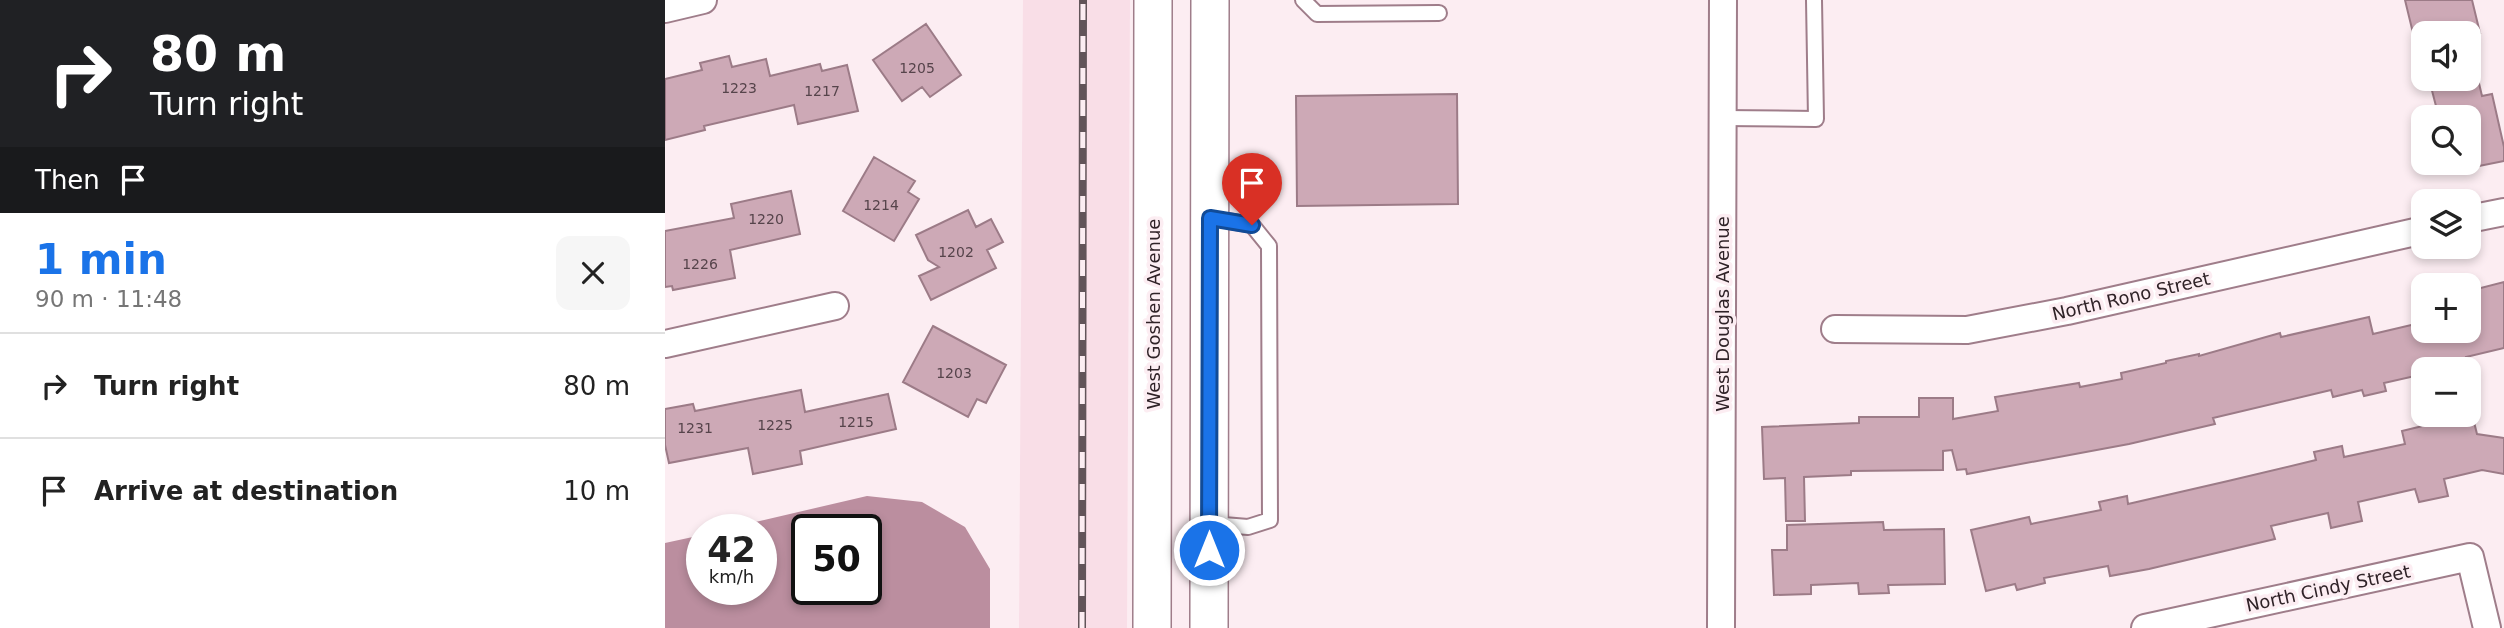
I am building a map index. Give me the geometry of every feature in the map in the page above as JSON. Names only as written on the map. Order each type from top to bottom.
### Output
[{"type":"main road","name":"West Goshen Avenue","points":[[1152,628],[1153,0]]},
{"type":"main road","points":[[1209,628],[1210,0]]},
{"type":"street","points":[[665,9],[703,0]]},
{"type":"street","name":"West Douglas Avenue","points":[[1721,628],[1723,0]]},
{"type":"street","points":[[2481,217],[2504,212]]},
{"type":"street","name":"North Rono Street","points":[[1835,328],[1968,330],[2067,311],[2411,233]]},
{"type":"street","points":[[665,344],[835,306]]},
{"type":"street","name":"North Cindy Street","points":[[2145,628],[2470,557],[2487,628]]},
{"type":"lane","points":[[1303,0],[1317,14],[1439,13]]},
{"type":"lane","points":[[1723,118],[1816,119],[1814,0]]},
{"type":"lane","points":[[1209,524],[1248,527],[1270,520],[1269,246],[1252,225],[1210,218]]},
{"type":"shaded area","points":[[1023,0],[1130,0],[1127,628],[1019,628]]},
{"type":"shaded area","points":[[867,496],[922,502],[965,527],[990,569],[990,628],[665,628],[665,543],[686,538],[686,605],[777,605],[777,517]]},
{"type":"building","points":[[2405,0],[2472,0],[2477,21],[2411,21],[2411,25]]},
{"type":"building","points":[[926,24],[961,75],[930,97],[922,87],[902,101],[873,60]]},
{"type":"building","points":[[729,56],[732,67],[766,59],[770,76],[820,64],[822,71],[847,65],[858,111],[798,124],[794,105],[704,126],[705,130],[665,140],[665,79],[702,70],[700,63]]},
{"type":"building","points":[[2432,91],[2481,91],[2482,96],[2492,94],[2504,147],[2504,161],[2481,166],[2481,105],[2436,105]]},
{"type":"building","points":[[1457,94],[1458,204],[1297,206],[1296,96]]},
{"type":"building","points":[[874,157],[915,181],[908,192],[919,199],[894,241],[843,211]]},
{"type":"building","points":[[791,191],[800,234],[730,250],[735,278],[673,290],[672,286],[665,287],[665,231],[734,218],[731,204]]},
{"type":"building","points":[[968,210],[976,227],[991,219],[1003,242],[987,250],[996,268],[931,300],[919,276],[939,267],[928,260],[916,235]]},
{"type":"building","points":[[2504,282],[2504,348],[2466,357],[2411,357],[2411,377],[2384,383],[2386,391],[2364,396],[2362,390],[2333,397],[2331,390],[2213,418],[2215,424],[2129,444],[1967,474],[1966,469],[1957,470],[1952,450],[1943,451],[1943,470],[1851,471],[1851,475],[1804,477],[1805,521],[1786,521],[1785,478],[1764,479],[1762,427],[1859,423],[1859,417],[1919,417],[1919,398],[1953,398],[1953,419],[1998,411],[1995,397],[2122,379],[2121,373],[2166,361],[2199,356],[2280,333],[2281,337],[2369,317],[2373,334],[2411,325],[2411,343],[2481,343],[2481,288]]},
{"type":"building","points":[[933,326],[1006,365],[986,403],[977,399],[968,417],[903,382]]},
{"type":"building","points":[[801,390],[805,412],[888,394],[896,429],[800,451],[802,464],[753,474],[748,448],[669,463],[665,445],[665,409],[693,404],[695,411]]},
{"type":"building","points":[[2418,427],[2475,427],[2477,434],[2504,438],[2504,474],[2482,470],[2444,479],[2448,496],[2419,502],[2415,489],[2358,502],[2362,521],[2331,528],[2328,513],[2271,526],[2275,539],[2149,569],[2110,576],[2108,566],[2044,578],[2045,583],[2017,590],[2015,584],[1986,591],[1971,530],[2029,517],[2031,524],[2101,510],[2099,502],[2127,496],[2128,504],[2316,460],[2314,452],[2342,446],[2344,457],[2405,444],[2402,431]]},
{"type":"building","points":[[1883,522],[1884,530],[1944,529],[1945,584],[1888,585],[1889,593],[1859,594],[1858,583],[1811,585],[1811,594],[1774,595],[1772,550],[1787,550],[1787,525]]},
{"type":"railway","points":[[1082,628],[1083,0]]},
{"type":"route","points":[[1209,550],[1210,218],[1252,225]]}]
